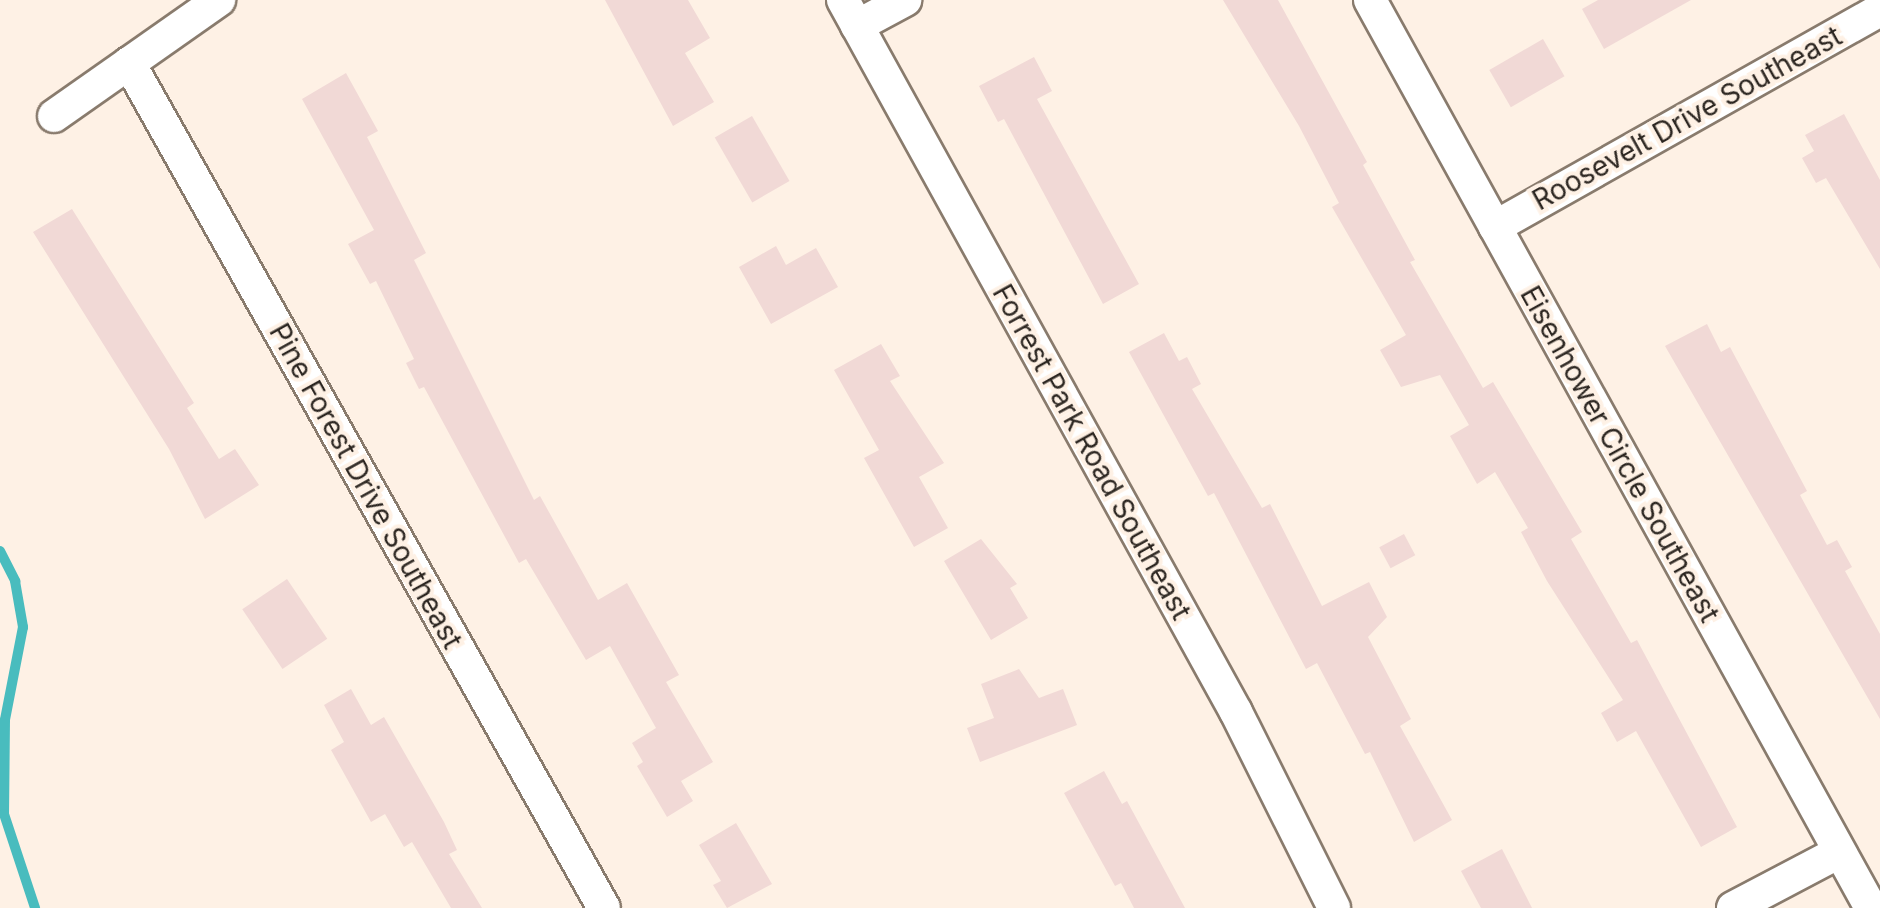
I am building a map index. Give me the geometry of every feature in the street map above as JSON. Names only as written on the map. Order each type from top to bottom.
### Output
[{"type":"street","points":[[54,116],[218,0]]},
{"type":"street","points":[[850,13],[904,0]]},
{"type":"street","name":"Eisenhower Circle Southeast","points":[[1370,0],[1871,908]]},
{"type":"street","name":"Forrest Park Road Southeast","points":[[850,13],[1236,712],[1334,908]]},
{"type":"street","name":"Roosevelt Drive Southeast","points":[[1495,226],[1878,16]]},
{"type":"street","name":"Pine Forest Drive Southeast","points":[[129,63],[604,908]]},
{"type":"street","points":[[1733,908],[1839,852]]},
{"type":"building","points":[[605,0],[688,0],[710,38],[685,53],[714,102],[673,126]]},
{"type":"building","points":[[1223,0],[1278,0],[1367,162],[1363,165],[1415,260],[1410,262],[1483,388],[1493,382],[1582,532],[1571,539],[1631,643],[1637,640],[1737,827],[1701,847],[1636,731],[1617,742],[1601,713],[1623,700],[1547,581],[1521,532],[1528,528],[1495,472],[1477,484],[1450,436],[1469,425],[1440,375],[1401,387],[1380,350],[1406,335],[1332,207],[1339,203],[1299,126]]},
{"type":"building","points":[[1598,0],[1691,0],[1604,49],[1582,9]]},
{"type":"building","points":[[1543,39],[1564,76],[1511,107],[1489,70]]},
{"type":"building","points":[[1034,57],[1052,91],[1037,99],[1139,284],[1103,304],[1004,119],[998,122],[979,86]]},
{"type":"building","points":[[346,73],[378,131],[367,137],[426,253],[414,260],[534,500],[540,496],[598,600],[627,583],[679,675],[666,682],[713,762],[681,781],[693,801],[667,817],[637,766],[643,762],[632,743],[656,728],[610,646],[586,660],[526,559],[519,563],[424,387],[419,389],[406,363],[414,359],[376,281],[370,284],[348,244],[374,230],[302,99]]},
{"type":"building","points":[[1844,114],[1880,180],[1880,269],[1826,178],[1816,183],[1802,158],[1814,151],[1805,135]]},
{"type":"building","points":[[752,116],[790,181],[752,202],[715,138]]},
{"type":"building","points":[[72,209],[194,403],[187,408],[219,459],[235,449],[259,485],[205,519],[169,449],[33,232]]},
{"type":"building","points":[[776,246],[786,265],[816,248],[838,287],[771,324],[739,267]]},
{"type":"building","points":[[1707,324],[1721,352],[1730,347],[1807,491],[1800,495],[1827,545],[1837,540],[1852,567],[1845,571],[1880,634],[1880,719],[1665,346]]},
{"type":"building","points":[[1164,333],[1179,361],[1187,357],[1201,384],[1192,389],[1262,508],[1270,504],[1322,606],[1369,582],[1387,617],[1368,637],[1411,719],[1400,726],[1452,820],[1414,842],[1370,752],[1365,754],[1317,663],[1306,669],[1214,493],[1208,496],[1129,352]]},
{"type":"building","points":[[881,344],[900,376],[890,381],[944,463],[919,477],[948,528],[914,547],[864,458],[879,450],[834,370]]},
{"type":"building","points":[[1404,534],[1415,555],[1391,568],[1379,547]]},
{"type":"building","points":[[981,539],[1017,584],[1010,588],[1028,618],[991,640],[944,561]]},
{"type":"building","points":[[287,579],[327,639],[282,669],[242,609]]},
{"type":"building","points":[[1019,669],[1039,698],[1063,689],[1077,725],[980,762],[967,728],[994,718],[981,684]]},
{"type":"building","points":[[351,689],[371,725],[384,717],[444,822],[457,850],[449,854],[482,908],[451,908],[412,842],[404,847],[385,814],[371,822],[331,750],[344,742],[324,705]]},
{"type":"building","points":[[1104,771],[1122,804],[1127,801],[1185,908],[1134,908],[1121,883],[1115,886],[1064,793]]},
{"type":"building","points":[[736,823],[772,884],[727,908],[713,885],[721,881],[699,845]]},
{"type":"building","points":[[1502,849],[1532,908],[1481,908],[1461,871]]},
{"type":"waterway","points":[[0,551],[15,581],[23,627],[5,720],[4,814],[35,908]]}]
